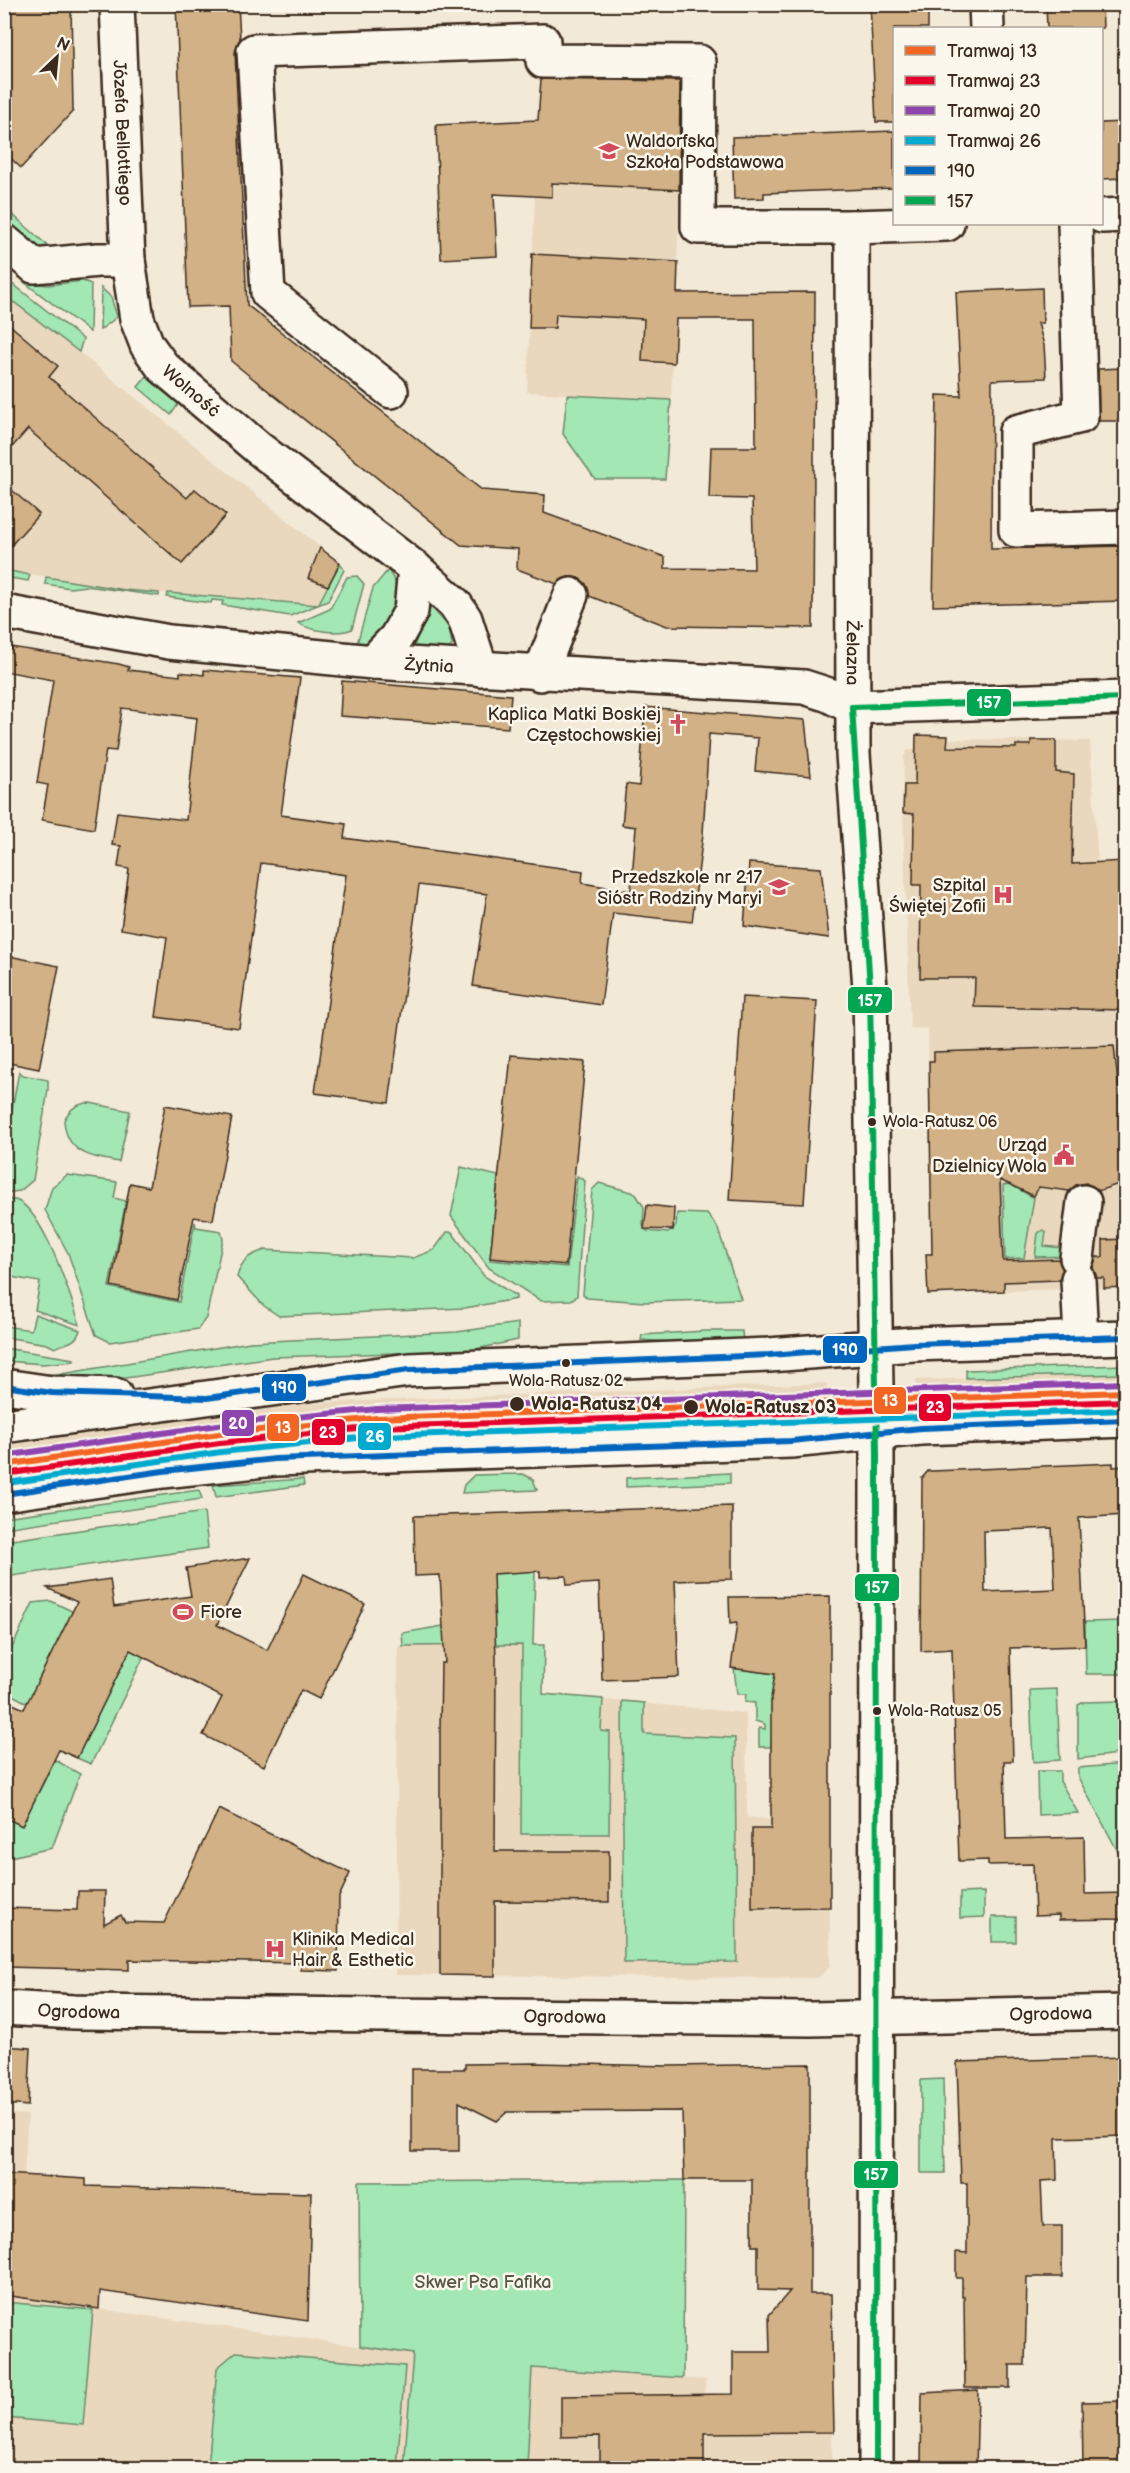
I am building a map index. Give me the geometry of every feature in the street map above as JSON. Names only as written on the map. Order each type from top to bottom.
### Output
[{"type":"street","name":"Józefa Bellottiego","points":[[117,4],[128,260]]},
{"type":"street","points":[[986,4],[987,27]]},
{"type":"street","points":[[391,392],[268,293],[254,51],[543,41],[543,61],[699,62],[698,227],[915,225]]},
{"type":"street","points":[[1103,216],[1125,215]]},
{"type":"street","points":[[1075,225],[1081,416],[1016,432],[1017,530],[1125,527]]},
{"type":"street","name":"Żelazna","points":[[852,227],[852,707],[853,754],[870,988],[876,1433],[876,2469]]},
{"type":"street","points":[[4,241],[34,266],[98,260],[128,260]]},
{"type":"street","name":"Wolność","points":[[128,260],[137,320],[147,345],[163,367],[258,448],[415,568],[455,604],[465,619],[481,669]]},
{"type":"street","points":[[372,662],[396,638],[411,611],[415,568]]},
{"type":"street","points":[[540,674],[571,595]]},
{"type":"street","name":"Żytnia","points":[[4,612],[169,642],[372,662],[540,674],[804,687],[829,695],[852,707]]},
{"type":"street","points":[[852,707],[1125,698]]},
{"type":"street","points":[[1081,1338],[1077,1268],[1084,1202]]},
{"type":"street","points":[[4,1426],[409,1370],[1125,1337]]},
{"type":"street","points":[[4,1386],[52,1393],[207,1398]]},
{"type":"street","points":[[4,1494],[259,1461],[781,1442],[921,1428],[1125,1420]]},
{"type":"street","name":"Ogrodowa","points":[[4,2008],[86,2012],[811,2019],[1125,2012]]},
{"type":"shaded area","points":[[539,97],[684,106],[671,400],[527,392]]},
{"type":"shaded area","points":[[4,300],[15,303],[79,352],[340,563],[318,605],[125,590],[5,570]]},
{"type":"shaded area","points":[[916,735],[948,736],[948,739],[1090,741],[1102,925],[1125,925],[1125,1062],[1116,1064],[1126,1148],[1125,1287],[928,1294],[926,1254],[932,1254],[928,1029],[910,1028],[903,813],[904,757],[907,751],[916,749]]},
{"type":"shaded area","points":[[1125,1374],[1125,1400],[972,1405],[917,1405],[916,1402],[916,1380]]},
{"type":"shaded area","points":[[827,1383],[827,1408],[375,1423],[296,1428],[5,1472],[5,1444],[313,1403]]},
{"type":"shaded area","points":[[544,1645],[543,1694],[746,1713],[747,1817],[829,1826],[830,1966],[818,1978],[396,1975],[398,1646]]},
{"type":"shaded area","points":[[4,2113],[28,2115],[24,2175],[99,2309],[413,2354],[404,2468],[5,2468]]},
{"type":"shaded area","points":[[532,2368],[706,2380],[704,2395],[832,2394],[832,2468],[527,2468]]},
{"type":"green space","points":[[13,215],[56,253],[33,249],[6,224]]},
{"type":"green space","points":[[83,281],[91,284],[90,332],[24,282],[47,285]]},
{"type":"green space","points":[[5,283],[14,285],[83,339],[79,352],[15,303],[5,300]]},
{"type":"green space","points":[[101,288],[111,297],[117,317],[100,330]]},
{"type":"green space","points":[[148,375],[161,390],[179,403],[171,415],[138,387]]},
{"type":"green space","points":[[567,395],[671,400],[665,479],[595,479],[563,434]]},
{"type":"green space","points":[[340,563],[344,570],[328,601],[318,605]]},
{"type":"green space","points":[[5,570],[30,575],[28,581],[5,577]]},
{"type":"green space","points":[[388,570],[398,586],[399,609],[372,642],[356,647],[373,588]]},
{"type":"green space","points":[[357,576],[364,584],[352,629],[340,632],[325,631],[298,623],[330,609],[347,577]]},
{"type":"green space","points":[[46,577],[159,593],[159,596],[86,586],[70,588],[45,584]]},
{"type":"green space","points":[[168,593],[318,605],[290,616],[222,605],[223,601],[212,600],[211,603],[167,597]]},
{"type":"green space","points":[[432,608],[449,627],[452,645],[448,651],[413,649],[427,611]]},
{"type":"green space","points":[[19,1071],[23,1075],[48,1080],[48,1090],[33,1180],[20,1191],[5,1193],[5,1148]]},
{"type":"green space","points":[[90,1103],[130,1111],[119,1162],[82,1152],[70,1140],[64,1120],[74,1107]]},
{"type":"green space","points":[[461,1167],[498,1176],[490,1260],[567,1267],[577,1176],[585,1181],[577,1296],[571,1300],[541,1301],[489,1268],[451,1216]]},
{"type":"green space","points":[[67,1175],[117,1182],[114,1198],[126,1201],[109,1287],[179,1302],[195,1222],[196,1227],[221,1231],[223,1239],[206,1318],[198,1329],[110,1342],[96,1335],[68,1253],[45,1210],[52,1187]]},
{"type":"green space","points":[[599,1183],[635,1193],[644,1207],[643,1225],[647,1231],[668,1233],[676,1226],[677,1213],[707,1214],[717,1226],[741,1299],[645,1302],[587,1298],[583,1294],[592,1190]]},
{"type":"green space","points":[[1010,1184],[1034,1198],[1024,1258],[1005,1259],[1003,1185]]},
{"type":"green space","points":[[4,1200],[18,1201],[38,1222],[56,1258],[80,1325],[35,1310],[40,1282],[5,1276]]},
{"type":"green space","points":[[1043,1230],[1046,1232],[1044,1246],[1064,1248],[1071,1256],[1035,1257],[1038,1233]]},
{"type":"green space","points":[[447,1232],[452,1232],[484,1276],[516,1296],[516,1299],[465,1308],[279,1316],[264,1306],[237,1277],[241,1266],[247,1259],[265,1250],[413,1258],[434,1250]]},
{"type":"green space","points":[[35,1314],[80,1330],[78,1335],[73,1340],[55,1348],[47,1344],[5,1337],[5,1326],[31,1330]]},
{"type":"green space","points":[[518,1323],[518,1340],[457,1353],[456,1351],[273,1357],[97,1382],[38,1375],[68,1373],[250,1342],[457,1332]]},
{"type":"green space","points":[[742,1331],[743,1341],[686,1343],[641,1340],[642,1335]]},
{"type":"green space","points":[[4,1348],[74,1359],[74,1361],[43,1364],[5,1361]]},
{"type":"green space","points":[[1125,1365],[1125,1374],[966,1378],[966,1370]]},
{"type":"green space","points":[[730,1473],[730,1483],[626,1487],[626,1478]]},
{"type":"green space","points":[[523,1474],[533,1479],[537,1490],[462,1493],[464,1485],[474,1475]]},
{"type":"green space","points":[[303,1479],[304,1485],[216,1497],[213,1485]]},
{"type":"green space","points":[[199,1490],[202,1499],[5,1528],[5,1517]]},
{"type":"green space","points":[[204,1512],[208,1548],[5,1577],[5,1541]]},
{"type":"green space","points":[[535,1571],[533,1645],[544,1645],[543,1694],[603,1699],[601,1731],[610,1732],[609,1834],[521,1834],[522,1645],[403,1646],[402,1633],[443,1626],[493,1573]]},
{"type":"green space","points":[[51,1601],[148,1648],[91,1764],[77,1758],[123,1664],[27,1703],[5,1691],[5,1663],[33,1603]]},
{"type":"green space","points":[[1125,1621],[1125,1674],[1086,1674],[1085,1622]]},
{"type":"green space","points":[[734,1668],[775,1674],[771,1747],[759,1747],[759,1728],[765,1729],[765,1724],[755,1721],[755,1703],[745,1702],[746,1694],[737,1694]]},
{"type":"green space","points":[[1057,1689],[1060,1760],[1033,1762],[1030,1690]]},
{"type":"green space","points":[[622,1701],[644,1703],[644,1734],[735,1738],[737,1962],[624,1963]]},
{"type":"green space","points":[[1125,1701],[1125,1753],[1078,1759],[1078,1705],[1084,1702]]},
{"type":"green space","points":[[55,1760],[80,1774],[52,1848],[5,1858],[4,1817],[22,1825]]},
{"type":"green space","points":[[1125,1764],[1126,1861],[1123,1861],[1078,1777],[1078,1768]]},
{"type":"green space","points":[[1037,1771],[1060,1771],[1060,1781],[1078,1813],[1038,1815]]},
{"type":"green space","points":[[984,1892],[984,1917],[960,1918],[960,1893]]},
{"type":"green space","points":[[992,1917],[1016,1917],[1016,1942],[992,1942]]},
{"type":"green space","points":[[943,2079],[945,2173],[921,2173],[921,2080]]},
{"type":"green space","name":"Skwer Psa Fafika","points":[[684,2180],[683,2378],[532,2368],[527,2468],[404,2468],[413,2354],[360,2346],[359,2182]]},
{"type":"green space","points":[[4,2302],[93,2310],[83,2425],[5,2418]]},
{"type":"green space","points":[[236,2352],[405,2366],[397,2468],[208,2468],[217,2368]]},
{"type":"building","points":[[4,4],[71,4],[73,111],[21,168],[4,152]]},
{"type":"building","points":[[176,4],[238,4],[240,39],[235,52],[247,305],[482,490],[545,495],[544,513],[665,557],[665,568],[754,569],[752,499],[709,498],[711,447],[756,447],[755,319],[676,319],[674,363],[642,361],[644,319],[556,314],[555,328],[529,328],[532,254],[678,262],[677,293],[815,292],[813,628],[667,626],[589,596],[586,584],[578,578],[568,577],[557,584],[517,569],[518,549],[461,545],[231,361],[229,306],[188,307]]},
{"type":"building","points":[[870,4],[928,4],[928,27],[893,27],[893,122],[876,122]]},
{"type":"building","points":[[1046,4],[1102,4],[1103,27],[1047,27]]},
{"type":"building","points":[[541,79],[680,81],[679,190],[552,183],[552,197],[494,194],[497,256],[441,259],[436,125],[538,120]]},
{"type":"building","points":[[1125,122],[1125,178],[1103,179],[1103,123]]},
{"type":"building","points":[[893,131],[893,188],[764,193],[764,198],[734,199],[732,137]]},
{"type":"building","points":[[1042,288],[1043,323],[1038,323],[1044,345],[1046,378],[992,380],[991,549],[1125,546],[1125,601],[933,606],[937,395],[961,396],[956,292]]},
{"type":"building","points":[[4,320],[58,366],[49,377],[187,498],[195,489],[226,515],[182,564],[28,429],[5,455]]},
{"type":"building","points":[[1125,368],[1125,421],[1099,421],[1098,369]]},
{"type":"building","points":[[4,483],[39,514],[4,553]]},
{"type":"building","points":[[320,548],[340,563],[328,586],[308,578]]},
{"type":"building","points":[[4,646],[119,664],[129,667],[128,670],[180,676],[180,672],[204,675],[204,670],[300,678],[281,815],[346,824],[344,838],[583,871],[582,883],[631,891],[636,827],[622,825],[626,784],[639,786],[645,707],[805,720],[811,776],[755,771],[758,738],[709,734],[703,834],[692,922],[613,913],[601,1005],[473,986],[487,894],[419,885],[389,1103],[315,1093],[346,875],[261,863],[239,1028],[156,1017],[167,937],[121,929],[129,869],[118,867],[121,846],[112,845],[117,812],[186,820],[197,718],[122,708],[116,751],[106,750],[94,829],[42,820],[48,785],[37,783],[53,680],[4,671]]},
{"type":"building","points":[[342,681],[511,695],[508,728],[340,716]]},
{"type":"building","name":"Szpital Świętej Zofii","points":[[916,735],[948,736],[947,747],[1016,748],[1016,745],[1031,745],[1031,740],[1056,740],[1056,772],[1074,774],[1072,864],[1124,861],[1125,1010],[974,1007],[975,978],[920,978],[921,885],[913,885],[914,814],[903,813],[904,785],[915,785]]},
{"type":"building","points":[[749,863],[821,868],[829,938],[744,926]]},
{"type":"building","points":[[4,955],[59,966],[39,1069],[4,1062]]},
{"type":"building","points":[[742,997],[817,1001],[804,1204],[729,1200]]},
{"type":"building","points":[[1114,1046],[1121,1111],[1119,1154],[1125,1154],[1125,1182],[1098,1191],[1086,1183],[1076,1185],[1069,1191],[1039,1187],[1034,1196],[1000,1180],[1003,1261],[1059,1259],[1063,1269],[1059,1280],[1004,1282],[1004,1291],[928,1294],[926,1254],[932,1254],[929,1061],[934,1061],[934,1052]]},
{"type":"building","points":[[511,1055],[585,1062],[566,1265],[490,1258]]},
{"type":"building","points":[[165,1105],[232,1117],[213,1220],[194,1217],[177,1300],[111,1286],[130,1183],[149,1187]]},
{"type":"building","points":[[647,1205],[674,1208],[673,1230],[644,1229]]},
{"type":"building","points":[[1125,1239],[1125,1287],[1104,1288],[1104,1278],[1097,1278],[1093,1268],[1096,1257],[1103,1257],[1103,1240]]},
{"type":"building","points":[[1113,1463],[1113,1467],[1125,1466],[1125,1515],[1079,1518],[1085,1646],[1010,1648],[1013,1761],[1004,1761],[1006,1839],[1084,1837],[1085,1894],[1125,1893],[1125,1919],[1059,1920],[1059,1915],[1035,1916],[1033,1864],[988,1865],[988,1860],[959,1861],[952,1649],[921,1651],[922,1478],[928,1471]],"holes":[[[1052,1528],[1055,1589],[985,1592],[984,1531]]]},
{"type":"building","points":[[732,1506],[732,1579],[675,1581],[679,1677],[602,1680],[599,1583],[567,1585],[566,1576],[540,1577],[540,1571],[493,1574],[496,1658],[495,1851],[609,1851],[609,1902],[495,1901],[495,1976],[440,1975],[441,1663],[445,1663],[440,1575],[415,1576],[414,1516]]},
{"type":"building","points":[[250,1558],[217,1625],[267,1650],[304,1574],[365,1604],[319,1699],[301,1690],[264,1766],[203,1735],[222,1697],[130,1650],[77,1758],[59,1750],[22,1826],[4,1817],[4,1700],[24,1709],[77,1602],[47,1588],[110,1579],[114,1607],[191,1596],[186,1568]]},
{"type":"building","points":[[830,1596],[830,1907],[752,1908],[752,1829],[771,1829],[771,1698],[775,1674],[731,1668],[737,1623],[730,1624],[729,1597]]},
{"type":"building","points":[[219,1809],[350,1873],[339,1897],[338,1971],[301,1970],[301,1963],[129,1960],[129,1970],[4,1967],[4,1908],[77,1910],[78,1891],[105,1891],[104,1924],[121,1915],[125,1922],[164,1923]]},
{"type":"building","points":[[4,2046],[31,2048],[28,2106],[4,2104]]},
{"type":"building","points":[[1125,2057],[1125,2136],[1056,2138],[1057,2180],[1041,2181],[1043,2226],[1062,2226],[1062,2277],[1027,2277],[1025,2365],[1010,2365],[1010,2388],[965,2388],[964,2296],[962,2296],[962,2278],[956,2278],[956,2252],[967,2253],[967,2183],[961,2183],[957,2062]]},
{"type":"building","points":[[465,2064],[669,2066],[810,2064],[810,2294],[831,2294],[834,2432],[704,2433],[704,2469],[600,2469],[600,2436],[561,2437],[561,2396],[733,2394],[733,2352],[770,2352],[769,2315],[790,2291],[758,2290],[758,2246],[752,2246],[752,2180],[684,2180],[682,2111],[507,2112],[497,2121],[459,2102],[459,2151],[412,2151],[412,2069],[465,2069]]},
{"type":"building","points":[[4,2174],[86,2179],[86,2186],[311,2193],[308,2321],[100,2291],[99,2309],[4,2295]]},
{"type":"building","points":[[978,2390],[976,2469],[921,2469],[922,2393]]},
{"type":"building","points":[[1125,2401],[1125,2469],[1083,2469],[1082,2402]]},
{"type":"tram line","name":"20","points":[[4,1456],[218,1425],[377,1409],[1126,1383]]},
{"type":"tram line","name":"13","points":[[4,1465],[219,1434],[377,1418],[1126,1392]]},
{"type":"tram line","name":"23","points":[[5,1474],[220,1443],[378,1427],[1126,1401]]},
{"type":"tram line","name":"26","points":[[7,1483],[221,1452],[378,1436],[1126,1410]]},
{"type":"transit line","name":"157","points":[[852,707],[1126,698]]},
{"type":"transit line","name":"157","points":[[852,707],[870,988],[877,1454],[876,2468]]},
{"type":"transit line","name":"190","points":[[4,1386],[52,1393],[207,1398],[409,1370],[769,1355],[914,1344],[1126,1337]]},
{"type":"transit line","name":"190","points":[[4,1494],[163,1471],[275,1459],[791,1441],[921,1428],[1126,1420]]},
{"type":"place","name":"Waldorfska Szkoła Podstawowa","points":[[609,151]]},
{"type":"place","name":"Kaplica Matki Boskiej Częstochowskiej","points":[[678,724]]},
{"type":"place","name":"Przedszkole nr 217 Sióstr Rodziny Maryi","points":[[779,887]]},
{"type":"place","name":"Szpital Świętej Zofii","points":[[1003,895]]},
{"type":"place","name":"Wola-Ratusz 06","points":[[872,1122]]},
{"type":"place","name":"Urząd Dzielnicy Wola","points":[[1064,1155]]},
{"type":"place","name":"Wola-Ratusz 02","points":[[566,1363]]},
{"type":"place","name":"Wola-Ratusz 04","points":[[517,1404]]},
{"type":"place","name":"Wola-Ratusz 03","points":[[691,1407]]},
{"type":"place","name":"Fiore","points":[[183,1612]]},
{"type":"place","name":"Wola-Ratusz 05","points":[[877,1711]]},
{"type":"place","name":"Klinika Medical Hair & Esthetic","points":[[275,1949]]}]
